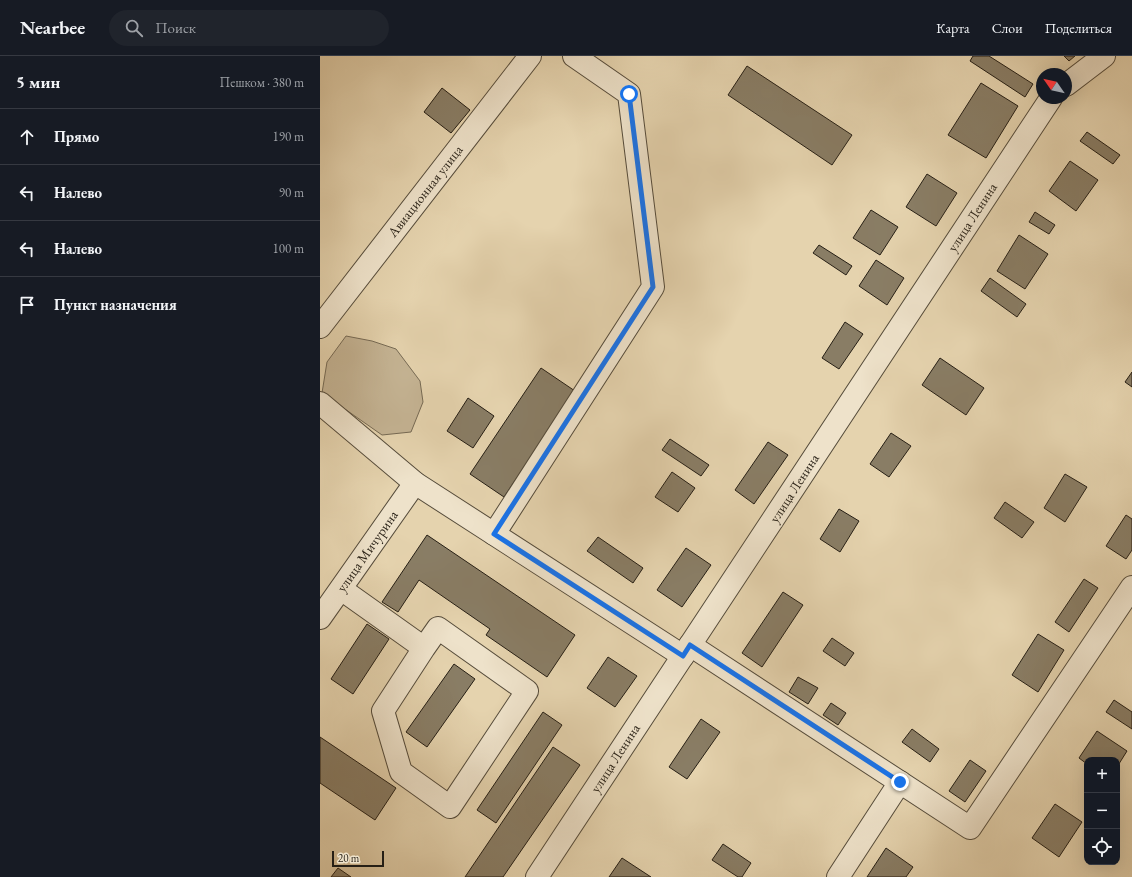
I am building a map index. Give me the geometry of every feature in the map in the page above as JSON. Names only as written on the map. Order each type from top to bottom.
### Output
[{"type":"street","name":"Авиационная улица","points":[[320,327],[530,56]]},
{"type":"street","points":[[494,534],[653,287],[629,94],[574,56]]},
{"type":"street","points":[[1072,80],[1104,56]]},
{"type":"street","name":"улица Ленина","points":[[537,877],[1047,104]]},
{"type":"street","points":[[320,403],[415,483],[494,534],[900,782],[970,828],[1132,587]]},
{"type":"street","name":"улица Мичурина","points":[[320,618],[415,483]]},
{"type":"street","points":[[341,589],[424,648]]},
{"type":"street","points":[[438,628],[527,691],[450,807],[401,772],[383,711],[424,648],[438,628]]},
{"type":"street","points":[[838,877],[900,782]]},
{"type":"shaded area","points":[[346,336],[372,341],[396,349],[420,381],[423,402],[411,432],[382,435],[322,393],[327,362]]},
{"type":"building","points":[[973,56],[989,56],[1033,84],[1025,97],[970,61]]},
{"type":"building","points":[[1064,56],[1075,56],[1069,61]]},
{"type":"building","points":[[747,66],[852,135],[832,165],[728,95]]},
{"type":"building","points":[[981,83],[1018,106],[986,158],[948,135]]},
{"type":"building","points":[[442,88],[470,110],[451,133],[424,112]]},
{"type":"building","points":[[1087,132],[1120,155],[1113,164],[1080,141]]},
{"type":"building","points":[[1070,161],[1098,180],[1076,211],[1049,191]]},
{"type":"building","points":[[927,174],[957,193],[936,226],[906,207]]},
{"type":"building","points":[[871,210],[898,227],[880,255],[853,238]]},
{"type":"building","points":[[1035,212],[1055,225],[1049,234],[1029,222]]},
{"type":"building","points":[[1019,235],[1048,254],[1025,289],[997,271]]},
{"type":"building","points":[[819,245],[852,266],[846,275],[813,253]]},
{"type":"building","points":[[876,260],[904,278],[887,305],[859,286]]},
{"type":"building","points":[[990,278],[1026,304],[1017,317],[981,291]]},
{"type":"building","points":[[845,322],[863,334],[839,369],[822,358]]},
{"type":"building","points":[[940,358],[984,388],[966,415],[922,385]]},
{"type":"building","points":[[541,368],[575,391],[504,497],[470,474]]},
{"type":"building","points":[[1132,372],[1132,387],[1125,382]]},
{"type":"building","points":[[468,398],[494,416],[473,448],[447,431]]},
{"type":"building","points":[[891,433],[911,446],[889,477],[870,464]]},
{"type":"building","points":[[670,439],[709,465],[701,476],[662,450]]},
{"type":"building","points":[[768,442],[788,455],[754,504],[735,490]]},
{"type":"building","points":[[672,472],[695,488],[678,512],[655,497]]},
{"type":"building","points":[[1065,474],[1087,487],[1065,522],[1044,508]]},
{"type":"building","points":[[1005,502],[1034,522],[1022,538],[994,518]]},
{"type":"building","points":[[839,509],[859,521],[840,552],[820,539]]},
{"type":"building","points":[[1126,515],[1132,519],[1132,550],[1126,559],[1106,546]]},
{"type":"building","points":[[427,535],[575,635],[547,677],[486,635],[490,629],[419,580],[398,612],[382,602]]},
{"type":"building","points":[[598,537],[643,568],[633,583],[587,551]]},
{"type":"building","points":[[686,548],[711,565],[682,607],[657,590]]},
{"type":"building","points":[[1084,579],[1098,588],[1069,632],[1055,622]]},
{"type":"building","points":[[783,592],[803,605],[762,667],[742,653]]},
{"type":"building","points":[[367,624],[389,639],[353,694],[331,679]]},
{"type":"building","points":[[1038,634],[1064,650],[1038,692],[1012,675]]},
{"type":"building","points":[[832,638],[854,653],[845,666],[823,651]]},
{"type":"building","points":[[608,657],[637,676],[615,707],[587,688]]},
{"type":"building","points":[[454,664],[475,679],[427,747],[406,732]]},
{"type":"building","points":[[798,677],[818,688],[808,704],[789,692]]},
{"type":"building","points":[[1114,700],[1132,712],[1132,729],[1106,712]]},
{"type":"building","points":[[831,703],[846,713],[838,725],[823,715]]},
{"type":"building","points":[[543,712],[562,725],[496,823],[477,810]]},
{"type":"building","points":[[701,719],[720,732],[687,779],[669,767]]},
{"type":"building","points":[[912,729],[939,749],[930,762],[902,742]]},
{"type":"building","points":[[1097,731],[1127,751],[1120,762],[1120,757],[1084,757],[1084,762],[1079,758]]},
{"type":"building","points":[[320,737],[396,788],[375,820],[320,783]]},
{"type":"building","points":[[553,747],[580,765],[503,877],[465,877]]},
{"type":"building","points":[[970,760],[986,771],[965,802],[949,791]]},
{"type":"building","points":[[1055,804],[1082,822],[1059,857],[1032,838]]},
{"type":"building","points":[[723,844],[751,863],[742,877],[738,877],[712,860]]},
{"type":"building","points":[[886,848],[913,867],[906,877],[867,877]]},
{"type":"building","points":[[622,858],[651,877],[609,877]]},
{"type":"building","points":[[338,868],[351,877],[331,877]]},
{"type":"route","points":[[629,94],[653,287],[494,534],[683,656],[690,645],[900,782]]}]
